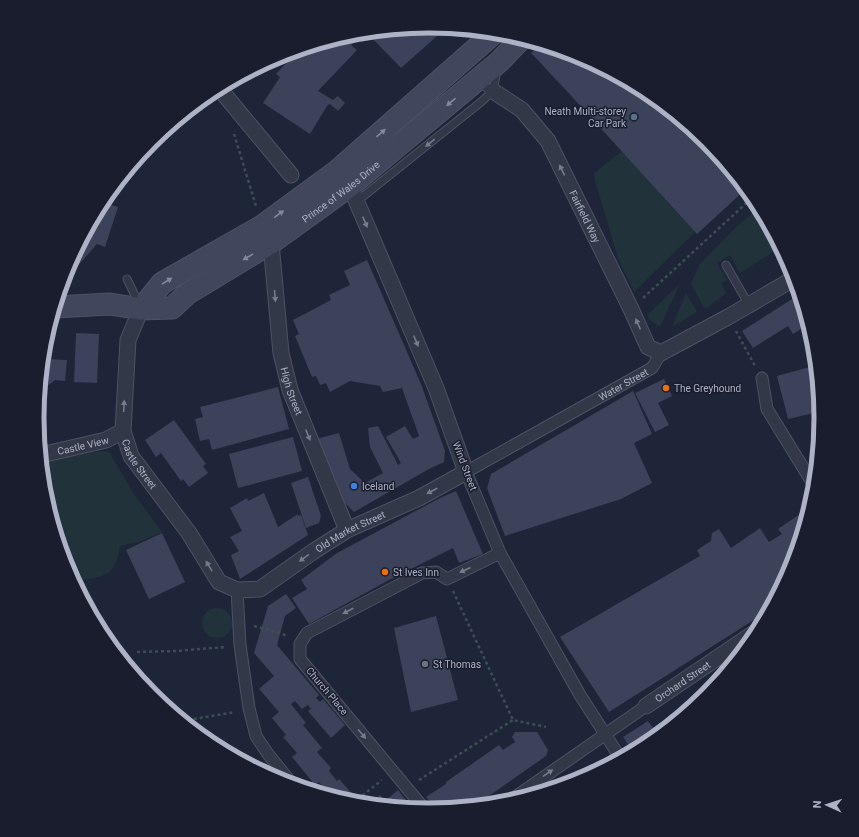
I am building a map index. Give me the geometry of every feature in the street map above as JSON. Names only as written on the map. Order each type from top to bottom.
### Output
[{"type":"main road","name":"Prince of Wales Drive","points":[[266,234],[489,37]]},
{"type":"main road","name":"Prince of Wales Drive","points":[[141,309],[162,283],[353,194],[484,86],[499,62],[517,43]]},
{"type":"main road","points":[[61,307],[110,304],[141,309]]},
{"type":"street","name":"Fairfield Way","points":[[484,86],[522,110],[548,141],[631,309],[648,347],[661,353]]},
{"type":"street","points":[[226,92],[291,175]]},
{"type":"street","name":"Wind Street","points":[[353,194],[436,388],[466,472],[500,553],[576,688],[618,754]]},
{"type":"street","name":"High Street","points":[[266,234],[281,353],[290,390],[347,530]]},
{"type":"street","name":"Water Street","points":[[466,472],[652,368],[661,353],[728,317],[790,281]]},
{"type":"street","name":"Castle Street","points":[[141,309],[128,340],[123,431],[131,456],[189,533],[219,582],[237,590]]},
{"type":"street","points":[[762,378],[767,409],[810,479]]},
{"type":"street","name":"Castle View","points":[[46,454],[106,440],[123,431]]},
{"type":"street","name":"Old Market Street","points":[[237,590],[260,589],[347,530],[419,498],[466,472]]},
{"type":"street","points":[[300,644],[307,633],[422,573],[436,572],[447,579],[500,553]]},
{"type":"street","points":[[237,590],[240,645],[249,708],[256,736],[286,777]]},
{"type":"street","name":"Orchard Street","points":[[521,793],[746,639]]},
{"type":"street","name":"Church Place","points":[[300,644],[300,659],[420,804]]},
{"type":"lane","points":[[726,265],[748,305]]},
{"type":"lane","points":[[127,279],[141,309]]},
{"type":"path","points":[[232,128],[266,234]]},
{"type":"path","points":[[631,309],[748,201]]},
{"type":"path","points":[[728,317],[762,378]]},
{"type":"path","points":[[447,579],[513,720]]},
{"type":"path","points":[[238,622],[280,633],[300,644]]},
{"type":"path","points":[[137,652],[175,651],[240,645]]},
{"type":"path","points":[[190,720],[237,712]]},
{"type":"path","points":[[407,788],[513,720],[546,727]]},
{"type":"path","points":[[360,798],[385,777]]},
{"type":"shaded area","points":[[622,151],[695,232],[634,292],[618,258],[593,174]]},
{"type":"shaded area","points":[[755,212],[776,250],[740,273],[730,255],[717,263],[727,280],[721,283],[726,293],[705,309],[691,284],[699,265],[737,226]]},
{"type":"shaded area","points":[[680,284],[660,327],[650,320],[647,315]]},
{"type":"shaded area","points":[[686,293],[697,312],[672,327]]},
{"type":"shaded area","points":[[103,451],[110,453],[134,494],[162,532],[139,542],[120,546],[114,567],[110,571],[106,574],[84,580],[82,584],[64,542],[51,494],[46,460]]},
{"type":"shaded area","points":[[217,608],[227,613],[232,623],[227,633],[217,638],[207,633],[202,623],[207,613]]},
{"type":"building","points":[[440,33],[401,68],[371,37],[404,34]]},
{"type":"building","points":[[357,40],[351,45],[357,50],[318,91],[333,100],[338,96],[345,103],[338,111],[330,104],[327,106],[310,134],[263,103],[280,77],[276,74],[291,59],[330,46]]},
{"type":"building","name":"Neath Multi-storey Car Park","points":[[536,48],[577,62],[644,98],[684,129],[702,146],[719,164],[742,193],[697,234],[531,53]]},
{"type":"building","points":[[109,204],[118,207],[105,247],[97,244],[73,272],[84,248]]},
{"type":"building","points":[[367,260],[421,384],[445,451],[444,462],[354,512],[332,490],[316,439],[339,433],[350,469],[365,483],[383,473],[370,447],[368,428],[378,426],[398,465],[401,463],[386,437],[405,426],[413,439],[419,436],[402,388],[383,392],[380,386],[350,381],[330,392],[326,383],[320,385],[316,376],[312,377],[295,336],[299,334],[293,320],[331,300],[329,295],[350,285],[344,271]]},
{"type":"building","points":[[796,297],[803,324],[802,325],[804,327],[793,334],[788,326],[753,348],[742,331]]},
{"type":"building","points":[[76,333],[99,334],[97,383],[74,382]]},
{"type":"building","points":[[48,360],[67,360],[65,381],[55,380],[45,388],[47,368]]},
{"type":"building","points":[[812,366],[815,413],[788,419],[777,376]]},
{"type":"building","points":[[664,379],[672,396],[658,403],[669,425],[655,432],[635,393]]},
{"type":"building","points":[[278,387],[289,429],[212,450],[209,439],[200,441],[195,419],[203,417],[200,407]]},
{"type":"building","points":[[633,391],[652,434],[634,443],[652,483],[621,499],[505,536],[487,488],[491,474]]},
{"type":"building","points":[[174,420],[206,464],[203,466],[208,473],[189,487],[183,479],[181,481],[161,453],[156,457],[145,440]]},
{"type":"building","points":[[293,437],[302,471],[238,488],[229,454]]},
{"type":"building","points":[[308,477],[321,516],[319,523],[306,528],[291,483]]},
{"type":"building","points":[[456,491],[483,554],[459,563],[453,548],[389,580],[309,624],[292,598],[307,589],[301,580],[337,553]]},
{"type":"building","points":[[264,493],[278,527],[298,514],[298,516],[301,515],[308,535],[240,579],[231,555],[239,551],[230,537],[242,531],[230,508],[247,498],[248,501]]},
{"type":"building","points":[[804,512],[786,566],[760,616],[609,712],[560,637],[700,556],[697,550],[711,541],[712,533],[719,529],[731,548],[760,528],[769,542],[782,534],[778,529]]},
{"type":"building","points":[[162,533],[185,582],[149,599],[126,550]]},
{"type":"building","points":[[286,594],[296,608],[285,616],[277,645],[319,695],[316,698],[320,702],[323,699],[345,725],[331,738],[308,711],[311,709],[308,705],[302,709],[295,701],[291,704],[306,723],[303,725],[322,748],[317,752],[331,768],[329,771],[337,781],[339,779],[355,797],[326,790],[319,782],[315,785],[292,757],[297,753],[283,737],[286,735],[272,718],[279,712],[259,689],[274,676],[254,653],[268,606]]},
{"type":"building","name":"St Thomas","points":[[436,616],[458,700],[411,712],[394,628]]},
{"type":"building","points":[[686,706],[644,739],[630,747],[623,737],[648,721],[653,728]]},
{"type":"building","points":[[515,732],[537,732],[548,750],[546,756],[482,801],[432,804],[426,797],[499,745],[503,750],[515,742],[512,737]]},
{"type":"building","points":[[599,761],[603,762],[600,764],[579,774]]},
{"type":"building","points":[[398,790],[408,803],[374,800],[380,795],[385,801]]},
{"type":"place","name":"Neath Multi-storey Car Park","points":[[634,117]]},
{"type":"place","name":"The Greyhound","points":[[666,388]]},
{"type":"place","name":"Iceland","points":[[354,486]]},
{"type":"place","name":"St Ives Inn","points":[[385,572]]},
{"type":"place","name":"St Thomas","points":[[425,664]]}]
